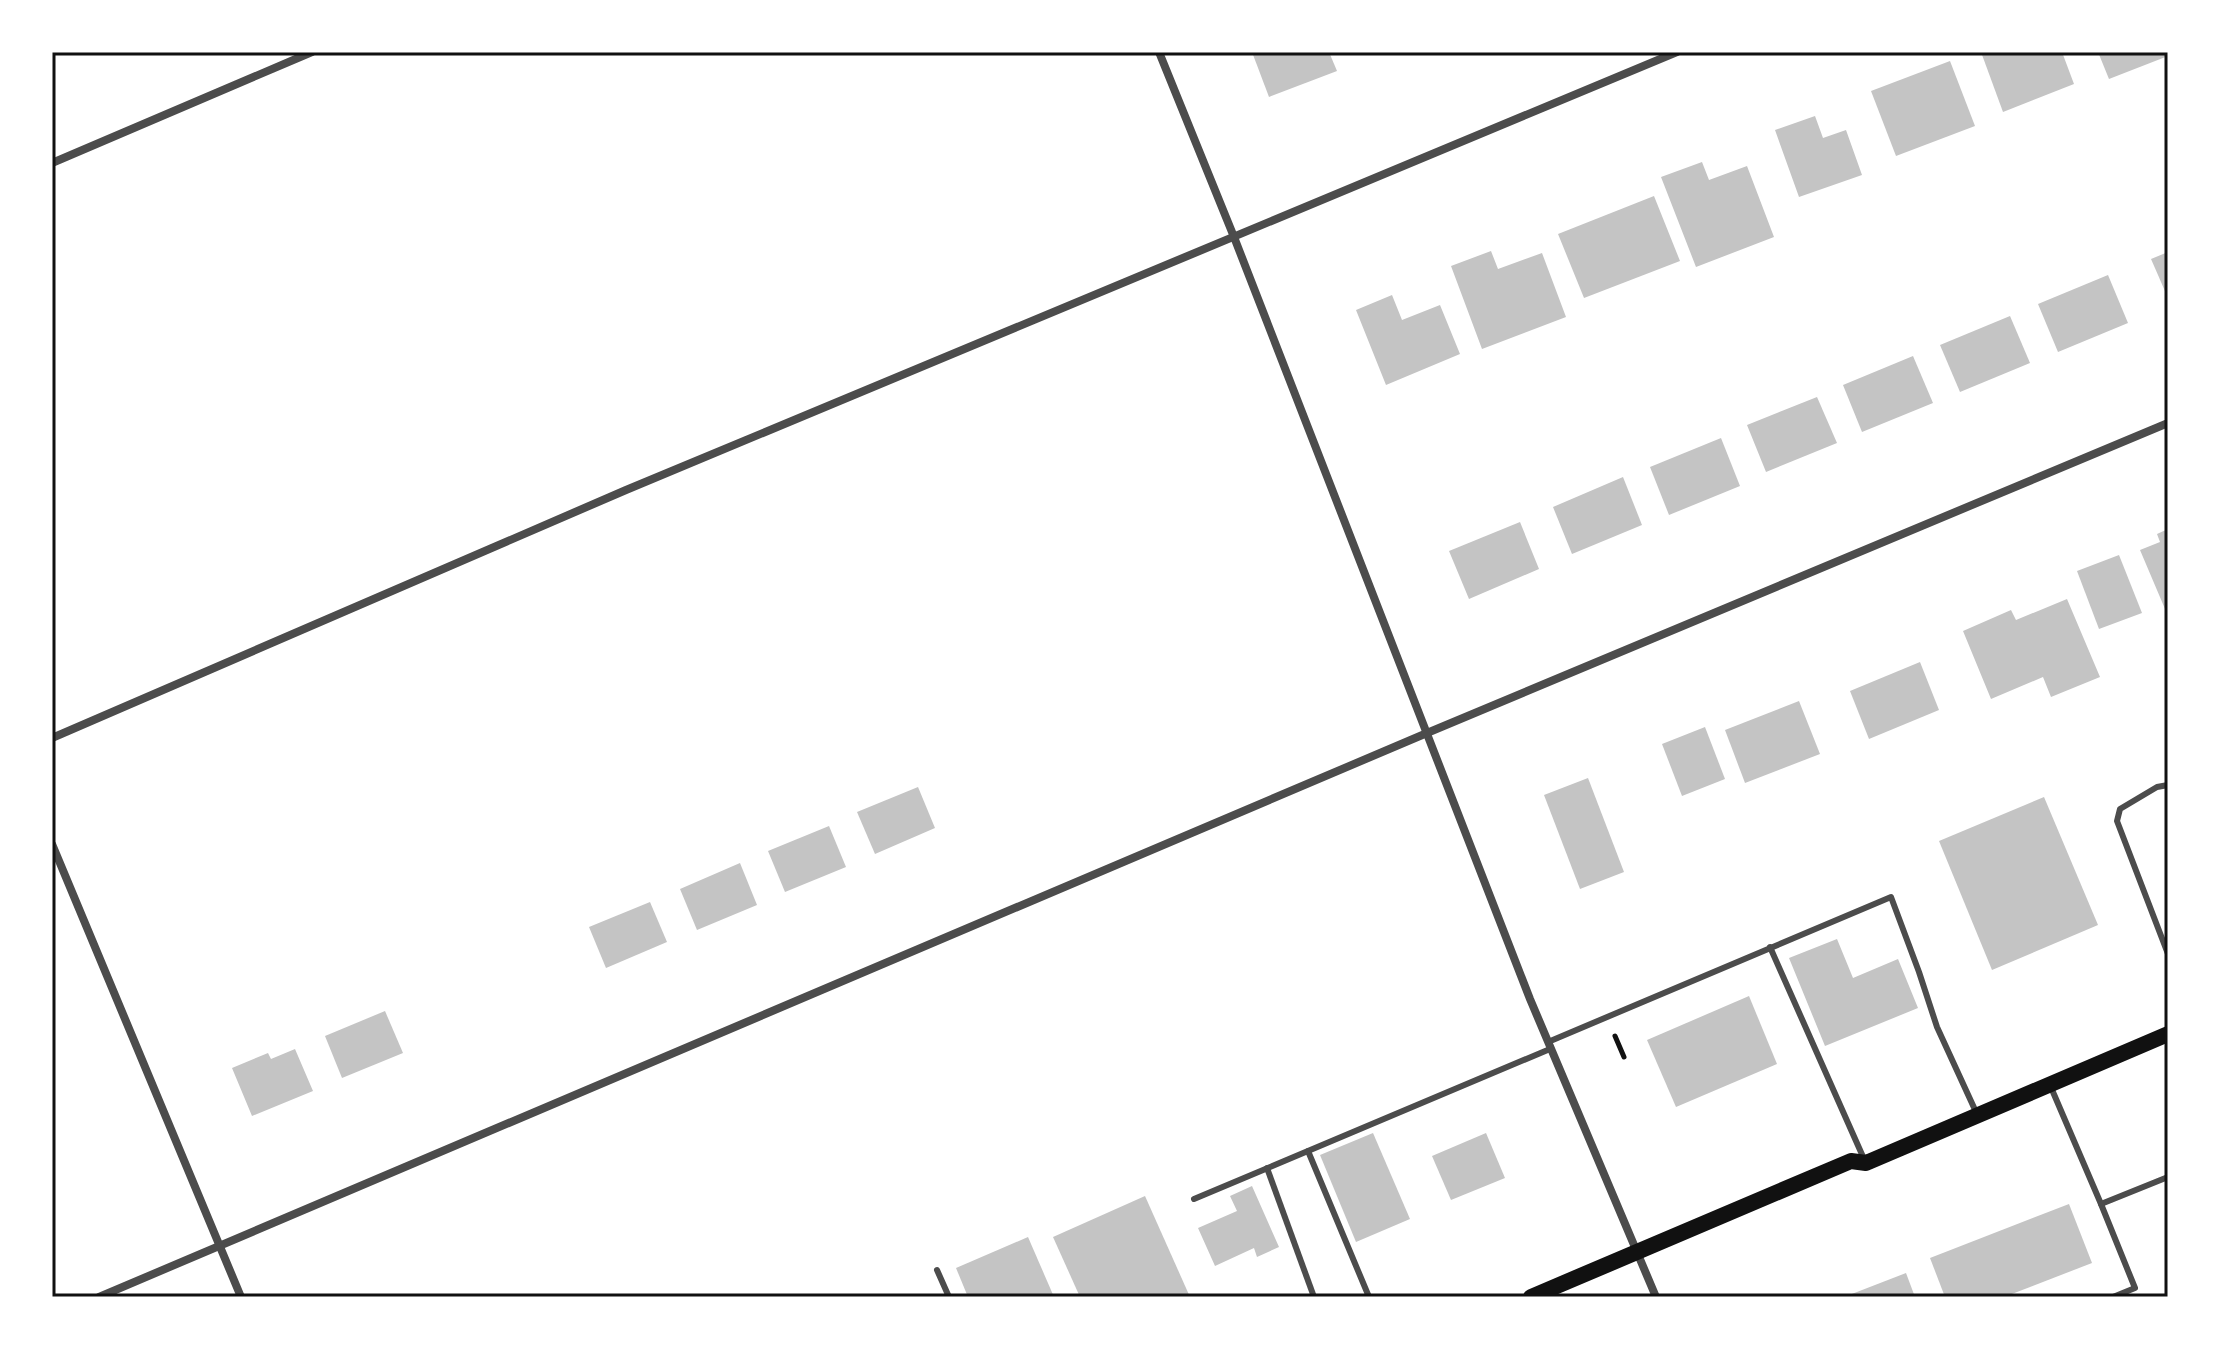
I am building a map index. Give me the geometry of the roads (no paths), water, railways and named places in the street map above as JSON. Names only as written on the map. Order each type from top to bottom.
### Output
[{"type":"main road","points":[[1531,1297],[1851,1161],[1866,1163],[2168,1034]]},
{"type":"street","points":[[52,163],[312,52]]},
{"type":"street","points":[[1159,52],[1549,1045],[1656,1297]]},
{"type":"street","points":[[52,738],[626,490],[1677,52]]},
{"type":"street","points":[[99,1297],[1427,733],[2168,423]]},
{"type":"street","points":[[52,844],[241,1297]]},
{"type":"lane","points":[[2168,785],[2157,787],[2120,809],[2117,821],[2168,954]]},
{"type":"lane","points":[[1194,1199],[1891,897],[1937,1027],[1978,1116]]},
{"type":"lane","points":[[1770,947],[1866,1163]]},
{"type":"lane","points":[[2050,1085],[2135,1288],[2113,1297]]},
{"type":"lane","points":[[1308,1151],[1369,1297]]},
{"type":"lane","points":[[1267,1168],[1314,1297]]},
{"type":"lane","points":[[2101,1204],[2168,1177]]},
{"type":"lane","points":[[937,1270],[949,1297]]}]
